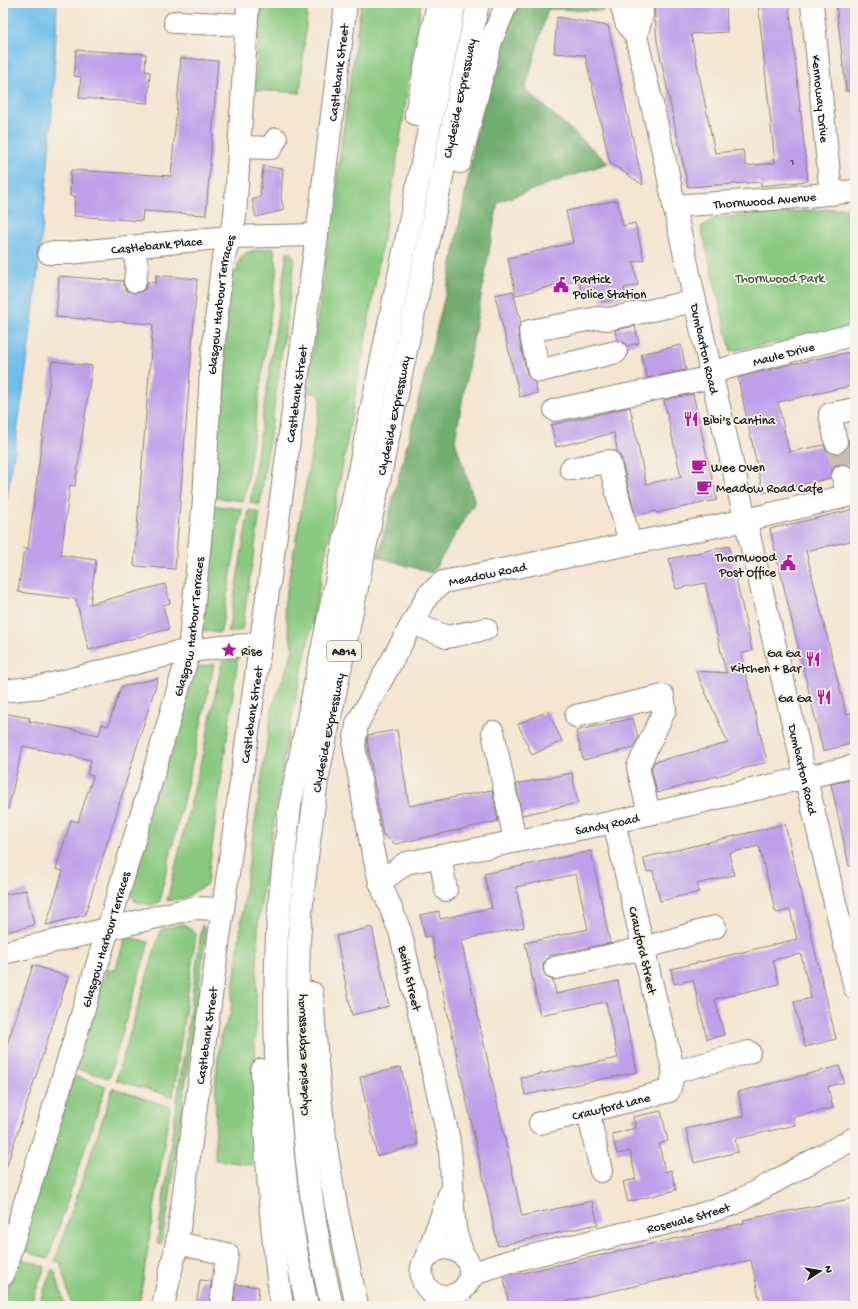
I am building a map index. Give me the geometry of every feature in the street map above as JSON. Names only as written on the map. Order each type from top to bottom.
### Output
[{"type":"street","name":"Glasgow Harbour Terraces","points":[[3,1275],[10,1227],[108,930],[189,652],[204,500],[211,370],[222,264],[228,237],[235,217],[248,3]]},
{"type":"street","name":"Castlebank Street","points":[[164,1306],[177,1243],[261,644],[317,235],[346,3]]},
{"type":"street","points":[[391,310],[391,243],[438,3]]},
{"type":"street","name":"Clydeside Expressway","points":[[307,1306],[298,1264],[288,1197],[282,1149],[278,1078],[276,998],[277,936],[290,806],[454,3]]},
{"type":"street","name":"Clydeside Expressway","points":[[332,1306],[325,1280],[314,1216],[304,1132],[300,1072],[298,989],[300,927],[306,870],[317,780],[478,3]]},
{"type":"street","points":[[390,424],[414,359],[477,92],[491,40],[507,3]]},
{"type":"street","name":"Dumbarton Road","points":[[621,3],[626,22],[636,36],[712,375],[855,988]]},
{"type":"street","name":"Dumbarton Road","points":[[636,36],[642,15],[641,3]]},
{"type":"street","name":"Kennoway Drive","points":[[812,3],[831,194]]},
{"type":"street","points":[[175,22],[246,25]]},
{"type":"street","points":[[239,147],[271,148],[276,139]]},
{"type":"street","name":"Thornwood Avenue","points":[[674,206],[855,191]]},
{"type":"street","name":"Castlebank Place","points":[[59,253],[228,237],[317,235]]},
{"type":"street","points":[[133,247],[137,265],[135,281]]},
{"type":"street","points":[[616,352],[539,371],[530,331],[598,318],[608,319],[695,301]]},
{"type":"street","name":"Maule Drive","points":[[554,410],[712,375],[734,366],[855,334]]},
{"type":"street","points":[[836,442],[830,414],[855,409]]},
{"type":"street","points":[[571,469],[609,461],[630,544]]},
{"type":"street","name":"Meadow Road","points":[[359,776],[354,746],[357,724],[428,595],[443,582],[746,520],[848,488]]},
{"type":"street","points":[[413,623],[446,637],[486,629]]},
{"type":"street","points":[[3,691],[41,687],[175,653],[261,644]]},
{"type":"street","points":[[576,716],[663,696],[665,709],[638,766],[649,814]]},
{"type":"street","points":[[493,732],[515,841]]},
{"type":"street","name":"Sandy Road","points":[[380,882],[406,863],[614,822],[855,766]]},
{"type":"street","name":"Beith Street","points":[[359,776],[371,844],[380,882],[400,931],[448,1136],[456,1233],[474,1306]]},
{"type":"street","points":[[282,1306],[270,1210],[265,1133],[262,1058],[262,969],[269,879],[276,836],[290,806]]},
{"type":"street","name":"Crawford Street","points":[[614,822],[673,1075]]},
{"type":"street","points":[[440,856],[446,890]]},
{"type":"street","points":[[306,870],[315,1042],[324,1130],[338,1217],[357,1306]]},
{"type":"street","points":[[3,953],[108,930],[193,908],[223,909]]},
{"type":"street","points":[[555,968],[644,948],[715,927]]},
{"type":"street","points":[[673,1075],[749,1052]]},
{"type":"street","name":"Crawford Lane","points":[[540,1123],[669,1091],[673,1075]]},
{"type":"street","points":[[588,1110],[601,1171]]},
{"type":"street","name":"Rosevale Street","points":[[466,1269],[507,1262],[696,1216],[733,1204],[855,1138]]},
{"type":"street","name":"Beith Street","points":[[452,1183],[440,1223],[422,1265],[422,1278],[426,1288],[436,1300],[439,1296],[447,1298],[462,1292],[466,1269]]},
{"type":"street","points":[[177,1243],[227,1254],[221,1306]]},
{"type":"street","points":[[426,1258],[432,1252],[439,1249],[447,1248],[455,1250],[466,1269]]},
{"type":"green space","points":[[260,3],[308,3],[300,93],[255,90]]},
{"type":"green space","points":[[361,3],[421,3],[395,172],[346,448],[311,629],[286,745],[258,924],[253,1165],[215,1160],[216,1078],[220,1037],[230,1015],[246,882],[272,708],[293,650],[284,607],[321,399],[317,393],[307,393]]},
{"type":"green space","points":[[503,3],[603,3],[603,11],[548,9],[525,89],[608,163],[498,202],[455,441],[475,502],[432,573],[378,557],[448,284],[486,83]]},
{"type":"green space","name":"Thornwood Park","points":[[855,207],[855,328],[731,351],[701,227],[715,218]]},
{"type":"green space","points":[[274,248],[277,269],[244,501],[211,497],[228,271],[237,272],[238,264],[241,258],[249,252]]},
{"type":"green space","points":[[287,252],[291,253],[295,260],[260,505],[250,502]]},
{"type":"green space","points":[[210,505],[242,509],[221,632],[218,633],[195,629]]},
{"type":"green space","points":[[249,510],[260,513],[242,630],[228,633]]},
{"type":"green space","points":[[238,658],[207,884],[186,897],[167,901],[207,735],[222,662]]},
{"type":"green space","points":[[214,664],[159,902],[151,905],[134,901],[134,897],[126,895],[189,669]]},
{"type":"green space","points":[[184,924],[196,934],[173,1097],[116,1080],[161,929]]},
{"type":"green space","points":[[202,925],[205,929],[206,935],[168,1210],[161,1244],[157,1243]]},
{"type":"green space","points":[[132,938],[149,942],[109,1078],[76,1069],[107,968],[115,971],[125,939]]},
{"type":"green space","points":[[74,1076],[106,1086],[48,1259],[20,1249]]},
{"type":"green space","points":[[113,1088],[170,1107],[139,1306],[72,1306],[60,1262],[55,1261]]},
{"type":"green space","points":[[17,1257],[45,1267],[30,1306],[3,1306],[3,1298]]},
{"type":"green space","points":[[52,1269],[55,1271],[65,1306],[38,1306]]},
{"type":"water","points":[[3,3],[57,3],[50,134],[39,264],[23,394],[3,523]]},
{"type":"building","points":[[654,3],[726,3],[727,32],[691,34],[715,153],[743,150],[746,166],[775,163],[758,3],[789,3],[808,181],[761,186],[761,182],[688,187],[657,41]]},
{"type":"building","points":[[836,3],[855,3],[855,90],[846,91]]},
{"type":"building","points":[[557,17],[608,26],[643,185],[610,163],[585,55],[554,53]]},
{"type":"building","points":[[76,50],[146,54],[145,71],[150,72],[148,103],[79,98],[81,77],[74,76]]},
{"type":"building","points":[[181,58],[218,61],[206,215],[143,211],[142,221],[74,216],[75,196],[70,196],[71,170],[171,176]]},
{"type":"building","points":[[263,166],[283,169],[281,198],[284,210],[256,217],[252,200],[260,197]]},
{"type":"building","points":[[617,200],[623,226],[635,223],[644,260],[633,262],[638,285],[624,288],[626,296],[602,302],[600,293],[583,297],[579,280],[516,295],[508,258],[573,243],[566,211]]},
{"type":"building","points":[[156,275],[197,279],[175,569],[134,566],[153,324],[56,317],[59,276],[123,281],[127,291],[134,293],[145,289],[147,282],[156,283]]},
{"type":"building","points":[[513,291],[521,323],[518,328],[518,334],[527,374],[535,383],[537,393],[520,397],[495,295]]},
{"type":"building","points":[[635,326],[639,343],[626,346],[625,343],[617,340],[615,330]]},
{"type":"building","points":[[681,345],[686,370],[647,378],[641,354]]},
{"type":"building","points":[[855,351],[855,385],[778,402],[789,452],[824,445],[826,450],[832,454],[839,454],[844,452],[848,446],[848,440],[855,438],[855,473],[853,468],[847,464],[840,464],[835,466],[831,472],[831,478],[763,493],[738,378],[783,366]]},
{"type":"building","points":[[52,361],[92,366],[75,486],[70,485],[61,555],[96,560],[90,604],[165,584],[170,603],[163,605],[169,629],[89,650],[76,599],[18,592],[24,548],[28,549]]},
{"type":"building","points":[[693,394],[717,500],[636,516],[621,458],[618,453],[614,433],[556,447],[551,425],[630,407],[646,484],[681,477],[664,400]]},
{"type":"building","points":[[855,509],[855,540],[806,551],[846,714],[855,712],[855,743],[823,751],[770,529]]},
{"type":"building","points":[[729,546],[752,651],[741,654],[767,762],[657,793],[651,768],[654,762],[728,743],[696,671],[726,673],[705,583],[676,589],[669,559]]},
{"type":"building","points":[[158,678],[85,915],[46,925],[63,871],[56,869],[71,820],[78,822],[93,776],[87,774],[91,760],[23,746],[8,809],[3,809],[3,713],[30,718],[29,721],[99,735],[102,724],[108,726],[121,687]]},
{"type":"building","points":[[548,711],[562,741],[532,755],[518,724]]},
{"type":"building","points":[[633,718],[638,738],[633,748],[583,760],[576,731]]},
{"type":"building","points":[[397,730],[409,806],[492,790],[498,821],[395,844],[383,835],[367,740],[368,735]]},
{"type":"building","points":[[572,773],[578,803],[522,815],[516,784]]},
{"type":"building","points":[[855,779],[855,865],[849,866],[831,784]]},
{"type":"building","points":[[785,824],[836,1039],[805,1047],[794,1002],[811,998],[801,954],[773,960],[779,984],[715,999],[724,1035],[707,1039],[693,980],[674,984],[671,969],[797,939],[790,910],[776,913],[759,846],[729,853],[734,875],[697,884],[699,892],[660,901],[653,871],[647,872],[643,858]]},
{"type":"building","points":[[591,851],[610,943],[548,956],[543,964],[543,970],[546,977],[553,980],[556,994],[618,981],[637,1072],[525,1095],[521,1078],[618,1058],[606,1002],[540,1015],[525,943],[588,929],[576,874],[516,887],[524,927],[461,940],[522,1216],[592,1201],[598,1224],[498,1246],[431,936],[425,937],[420,915],[439,911],[440,919],[492,908],[484,874]]},
{"type":"building","points":[[26,890],[34,925],[3,933],[3,895]]},
{"type":"building","points":[[372,927],[389,1006],[352,1015],[336,936]]},
{"type":"building","points":[[33,965],[68,977],[6,1168],[3,1168],[3,1057]]},
{"type":"building","points":[[839,1066],[844,1082],[828,1087],[833,1108],[793,1117],[795,1125],[735,1139],[738,1152],[694,1163],[686,1129],[744,1116],[738,1092]]},
{"type":"building","points":[[401,1067],[418,1145],[377,1156],[360,1077]]},
{"type":"building","points":[[661,1111],[668,1141],[659,1144],[665,1172],[671,1170],[676,1190],[628,1202],[623,1182],[636,1179],[630,1151],[617,1154],[612,1134],[636,1128],[633,1117]]},
{"type":"building","points":[[855,1198],[855,1306],[761,1306],[751,1260],[545,1306],[509,1306],[504,1277],[744,1223],[743,1220]]},
{"type":"building","points":[[200,1280],[211,1281],[209,1306],[196,1306]]},
{"type":"building","points":[[236,1284],[259,1287],[257,1306],[234,1306]]},
{"type":"tunnel","points":[[836,442],[843,476]]},
{"type":"place","name":"Partick Police Station","points":[[561,285]]},
{"type":"place","name":"Bibi's Cantina","points":[[691,419]]},
{"type":"place","name":"Wee Oven","points":[[699,466]]},
{"type":"place","name":"Meadow Road Cafe","points":[[704,487]]},
{"type":"place","name":"Thornwood Post Office","points":[[788,563]]},
{"type":"place","name":"Rise","points":[[229,650]]},
{"type":"place","name":"Ga Ga Kitchen + Bar","points":[[813,659]]},
{"type":"place","name":"Ga Ga","points":[[824,697]]}]
